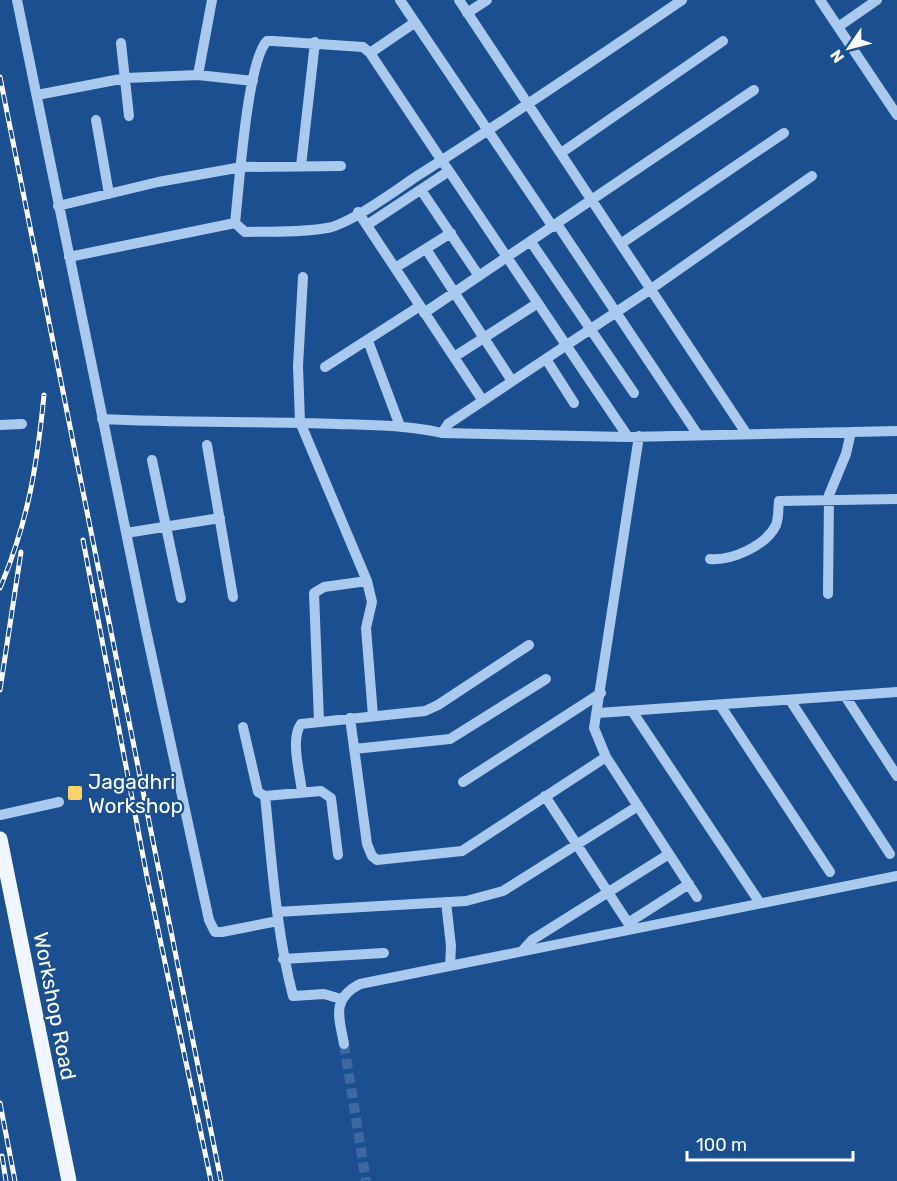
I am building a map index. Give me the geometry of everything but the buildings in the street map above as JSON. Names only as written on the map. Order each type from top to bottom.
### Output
[{"type":"main road","name":"Workshop Road","points":[[0,839],[69,1181]]},
{"type":"street","points":[[17,0],[126,533],[209,920],[215,932],[277,916],[466,901],[503,891],[638,806]]},
{"type":"street","points":[[198,75],[212,0]]},
{"type":"street","points":[[400,0],[487,131],[616,312],[698,435]]},
{"type":"street","points":[[459,0],[747,433]]},
{"type":"street","points":[[467,13],[487,0]]},
{"type":"street","points":[[235,223],[245,232],[327,228],[358,212],[529,105],[682,0]]},
{"type":"street","points":[[820,0],[897,115]]},
{"type":"street","points":[[838,27],[877,0]]},
{"type":"street","points":[[370,53],[414,23]]},
{"type":"street","points":[[235,223],[253,81],[258,54],[267,41],[315,42],[363,47],[370,53],[567,345],[634,436],[601,693],[594,728],[606,757],[697,897]]},
{"type":"street","points":[[561,153],[723,41]]},
{"type":"street","points":[[301,166],[315,42]]},
{"type":"street","points":[[121,43],[129,116]]},
{"type":"street","points":[[36,95],[126,78],[198,75],[253,81]]},
{"type":"street","points":[[325,367],[454,293],[754,90]]},
{"type":"street","points":[[96,120],[109,194]]},
{"type":"street","points":[[622,243],[784,133]]},
{"type":"street","points":[[58,206],[158,182],[242,167],[341,166]]},
{"type":"street","points":[[367,225],[450,171]]},
{"type":"street","points":[[442,432],[448,424],[651,289],[812,176]]},
{"type":"street","points":[[422,190],[479,276]]},
{"type":"street","points":[[358,212],[483,401]]},
{"type":"street","points":[[69,257],[235,223]]},
{"type":"street","points":[[395,268],[451,233]]},
{"type":"street","points":[[531,242],[634,393]]},
{"type":"street","points":[[426,249],[512,381]]},
{"type":"street","points":[[303,278],[298,366],[300,422],[367,581],[372,602],[366,628],[373,716]]},
{"type":"street","points":[[454,357],[538,303]]},
{"type":"street","points":[[368,341],[400,426]]},
{"type":"street","points":[[546,359],[574,403]]},
{"type":"street","points":[[102,419],[187,423],[300,422],[400,426],[442,432],[634,436],[897,431]]},
{"type":"street","points":[[0,425],[22,424]]},
{"type":"street","points":[[828,594],[829,500],[846,454],[851,432]]},
{"type":"street","points":[[207,445],[233,597]]},
{"type":"street","points":[[152,460],[181,598]]},
{"type":"street","points":[[710,559],[723,560],[756,545],[774,528],[779,501],[897,500]]},
{"type":"street","points":[[126,533],[220,518]]},
{"type":"street","points":[[319,721],[314,593],[324,586],[367,581]]},
{"type":"street","points":[[302,792],[297,730],[301,724],[412,714],[438,705],[529,645]]},
{"type":"street","points":[[354,748],[450,739],[546,679]]},
{"type":"street","points":[[598,713],[897,692]]},
{"type":"street","points":[[463,782],[601,693]]},
{"type":"street","points":[[844,696],[897,776]]},
{"type":"street","points":[[790,699],[890,854]]},
{"type":"street","points":[[720,705],[830,872]]},
{"type":"street","points":[[632,711],[760,903]]},
{"type":"street","points":[[350,718],[367,844],[372,856],[377,860],[462,851],[606,757]]},
{"type":"street","points":[[243,727],[258,792],[265,796],[321,791],[331,798],[338,855]]},
{"type":"street","points":[[265,796],[283,959],[293,996],[324,994],[341,999]]},
{"type":"street","points":[[545,796],[630,926]]},
{"type":"street","points":[[0,815],[59,802]]},
{"type":"street","points":[[522,951],[532,940],[669,854]]},
{"type":"street","points":[[344,1044],[339,1012],[341,999],[360,984],[630,926],[897,876]]},
{"type":"street","points":[[630,926],[689,884]]},
{"type":"street","points":[[446,902],[451,946],[450,966]]},
{"type":"street","points":[[283,959],[384,953]]},
{"type":"tunnel","points":[[344,1044],[366,1181]]},
{"type":"railway","points":[[0,77],[221,1181]]},
{"type":"railway","points":[[0,588],[18,540],[30,493],[44,395]]},
{"type":"railway","points":[[83,540],[147,877],[211,1181]]},
{"type":"railway","points":[[0,690],[21,552]]},
{"type":"railway","points":[[0,1103],[15,1181]]},
{"type":"railway","points":[[2,1156],[6,1181]]},
{"type":"place","name":"Jagadhri Workshop","points":[[75,793]]}]
